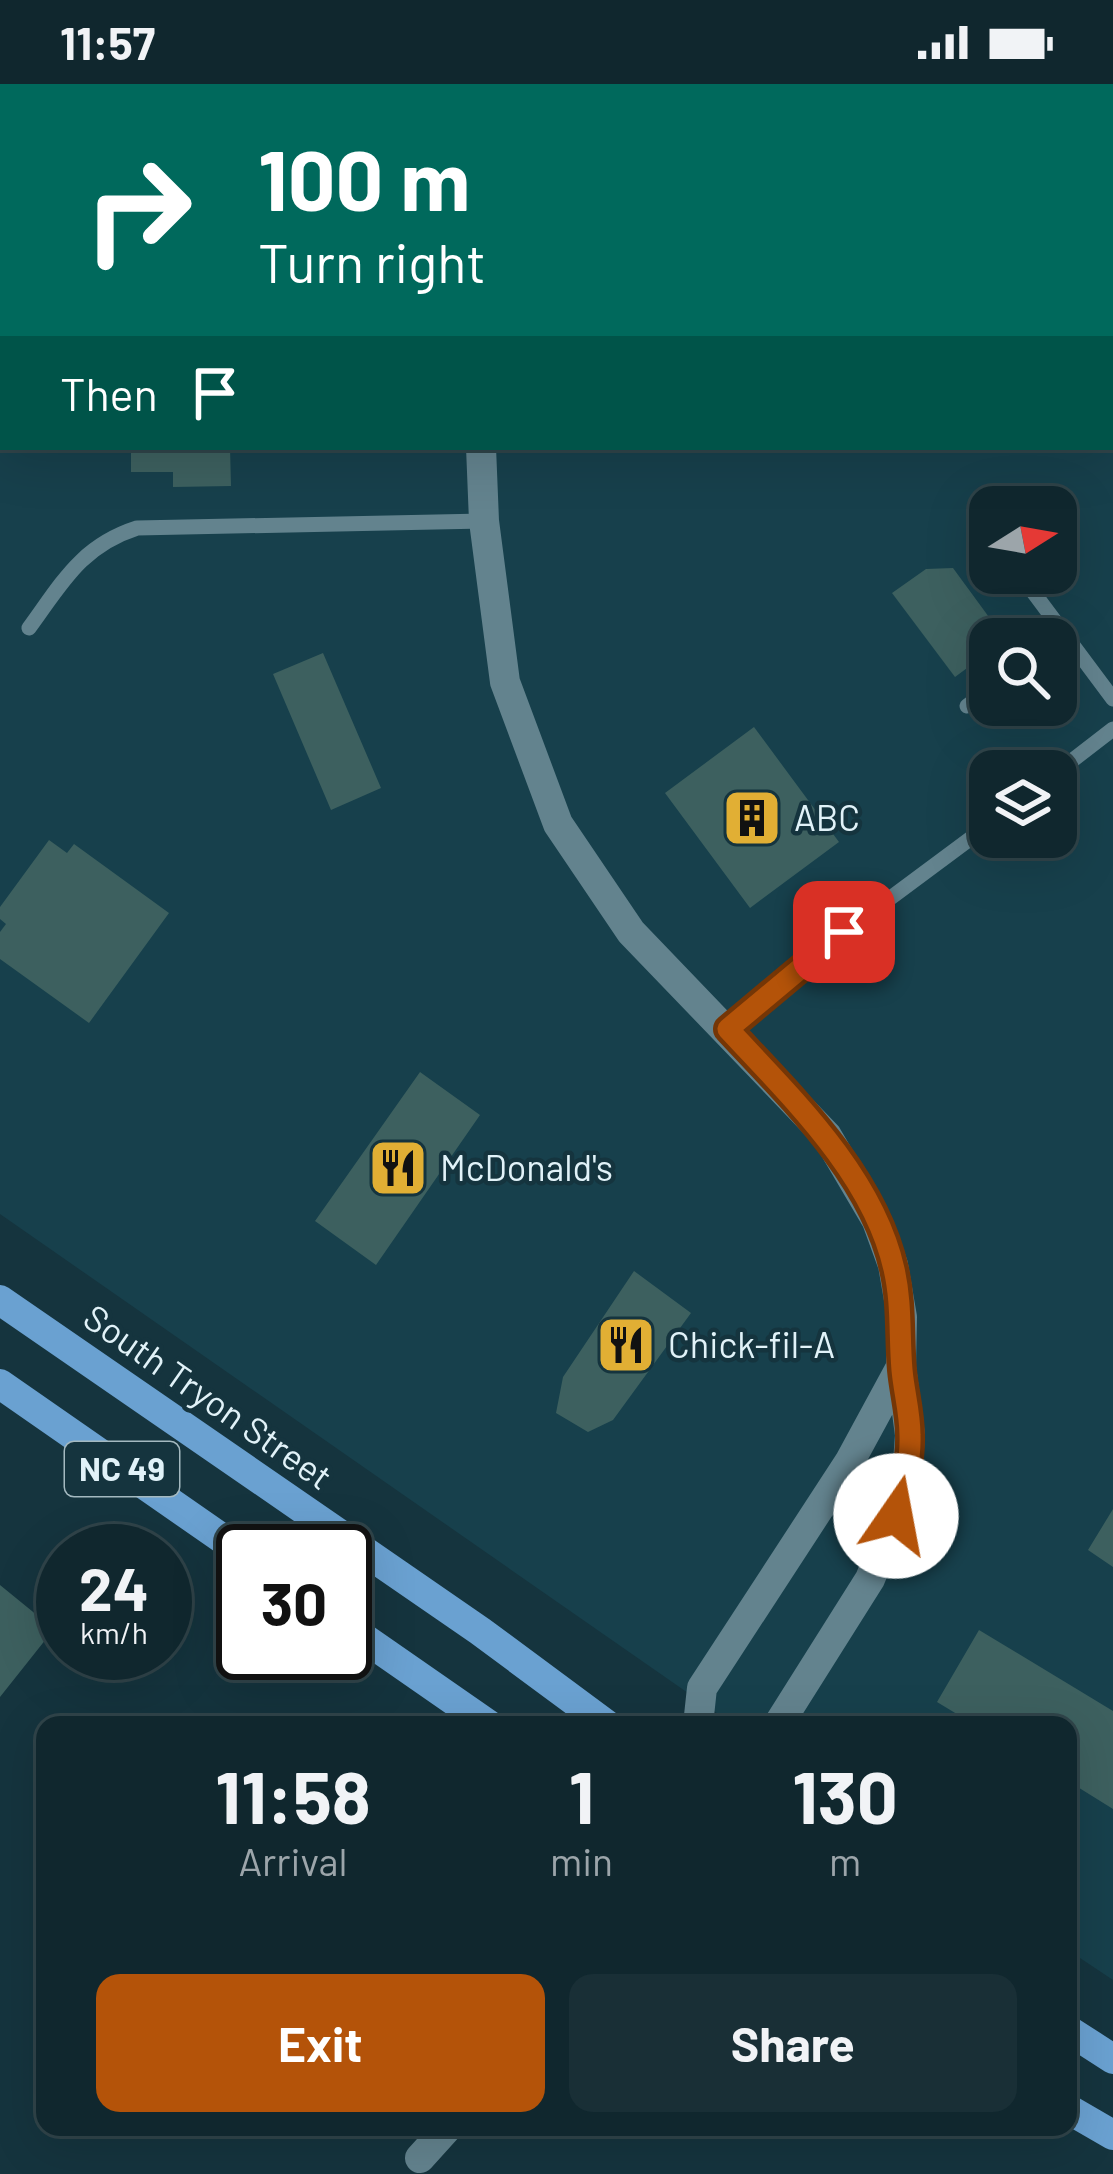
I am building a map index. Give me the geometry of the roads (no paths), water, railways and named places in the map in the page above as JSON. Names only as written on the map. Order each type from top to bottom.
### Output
[{"type":"main road","name":"South Tryon Street","points":[[0,1300],[480,1631],[595,1716]]},
{"type":"main road","name":"NC 49","points":[[0,1384],[216,1534]]},
{"type":"main road","points":[[372,1643],[476,1716]]},
{"type":"main road","points":[[1077,2036],[1113,2059]]},
{"type":"main road","points":[[1077,2114],[1113,2135]]},
{"type":"street","points":[[481,450],[484,521],[505,682],[559,824],[631,932],[827,1136],[877,1222],[893,1265],[902,1317],[910,1435],[907,1475],[870,1580],[784,1716]]},
{"type":"street","points":[[699,1716],[702,1688],[850,1460],[902,1367]]},
{"type":"street","points":[[420,2158],[440,2136]]},
{"type":"lane","points":[[28,628],[74,568],[105,538],[137,528],[484,521]]},
{"type":"lane","points":[[1077,656],[1113,698]]},
{"type":"lane","points":[[1077,757],[1113,729]]},
{"type":"lane","points":[[728,1029],[807,960],[969,840]]},
{"type":"place","name":"ABC","points":[[752,818]]},
{"type":"place","name":"McDonald's","points":[[398,1168]]},
{"type":"place","name":"Chick-fil-A","points":[[626,1345]]}]
